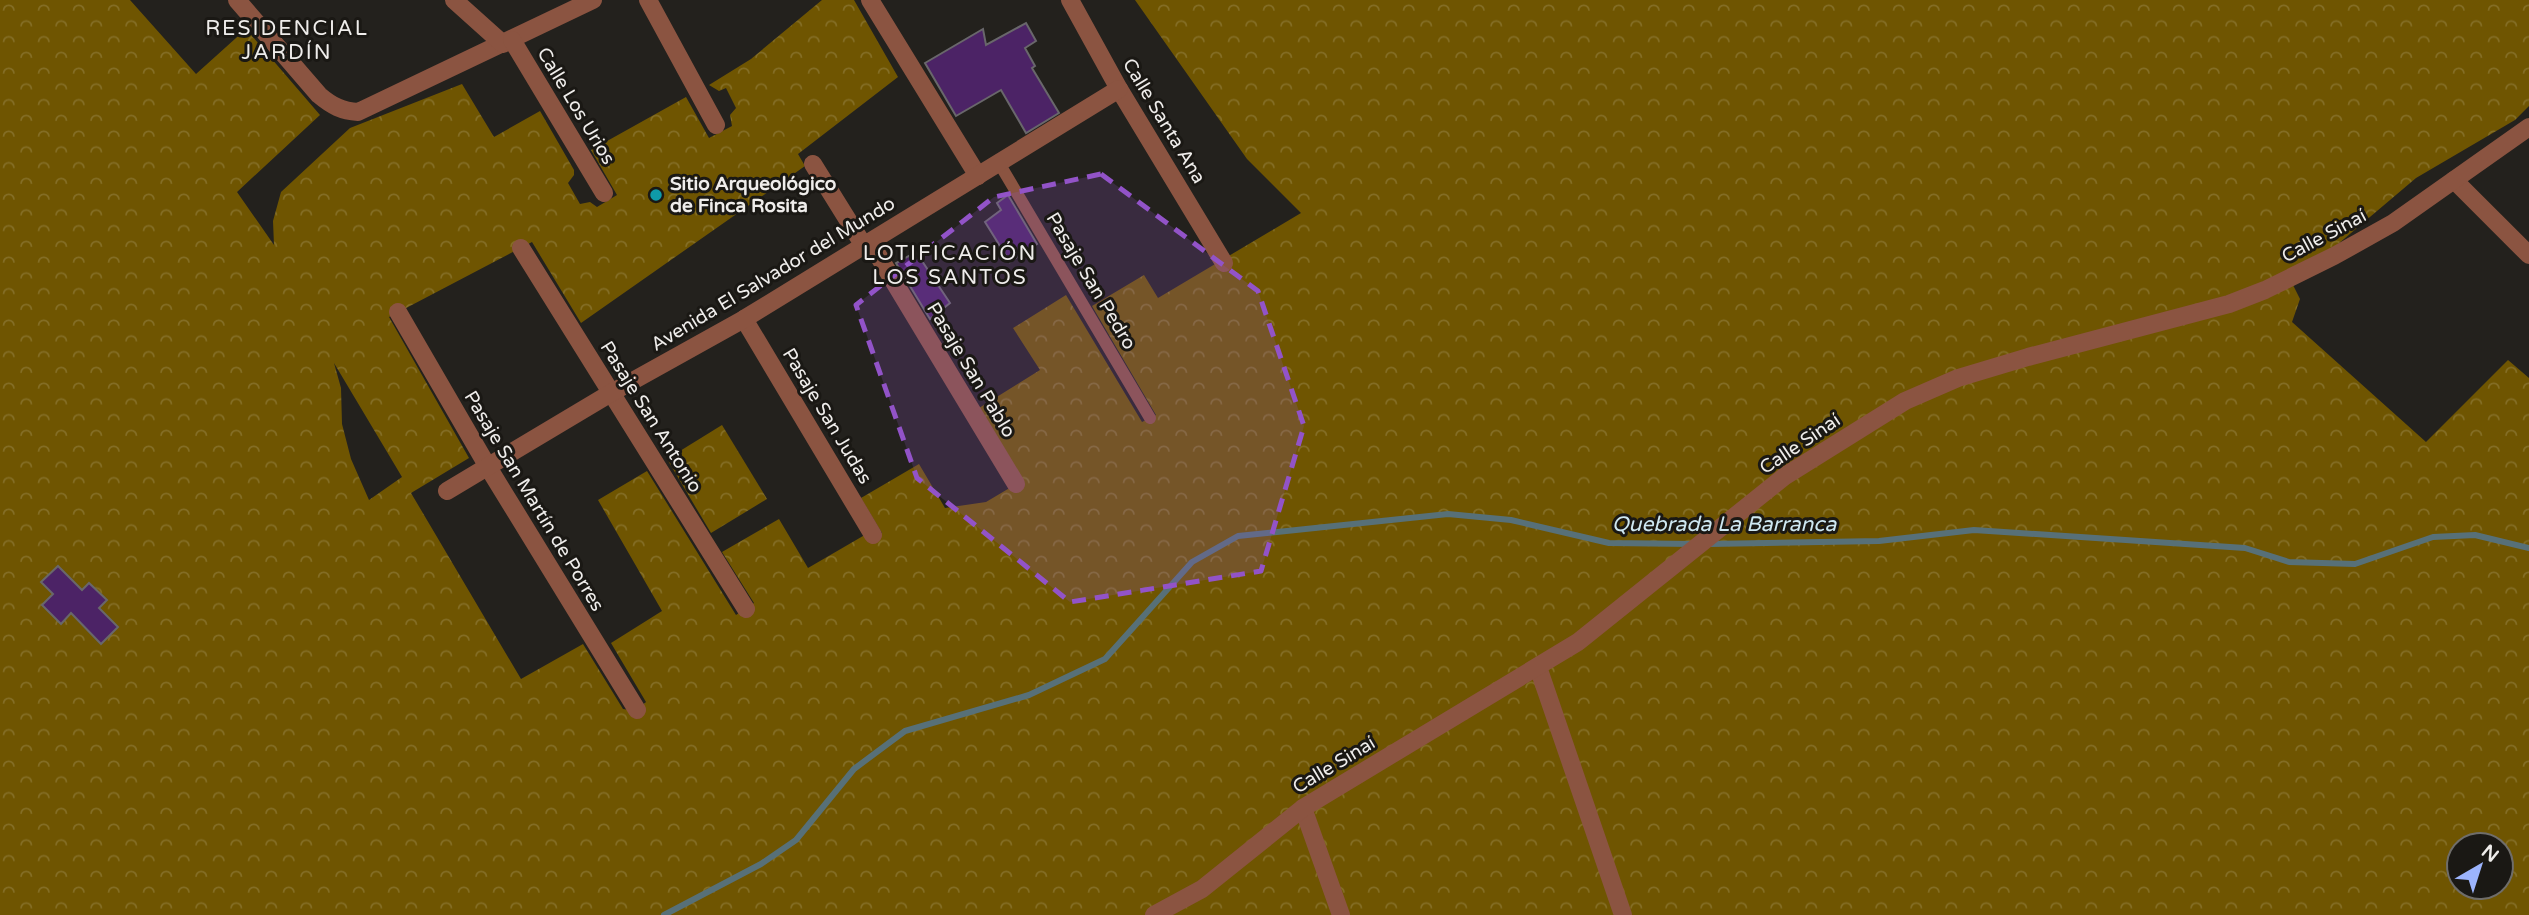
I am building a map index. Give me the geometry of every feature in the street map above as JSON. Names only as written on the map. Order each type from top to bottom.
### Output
[{"type":"street","points":[[237,0],[319,95],[331,106],[358,112],[593,0]]},
{"type":"street","name":"Calle Los Urios","points":[[454,0],[508,42],[604,193]]},
{"type":"street","points":[[648,0],[716,125]]},
{"type":"street","points":[[870,0],[978,176]]},
{"type":"street","name":"Calle Santa Ana","points":[[1070,0],[1119,89],[1224,263]]},
{"type":"street","name":"Avenida El Salvador del Mundo","points":[[447,491],[611,393],[744,319],[1119,89]]},
{"type":"street","name":"Calle Sinaí","points":[[1154,915],[1202,889],[1303,808],[1578,642],[1785,476],[1905,401],[1958,378],[2241,300],[2334,256],[2393,223],[2529,127]]},
{"type":"street","name":"Pasaje San Pablo","points":[[813,164],[867,244],[1016,484]]},
{"type":"street","points":[[2454,180],[2529,255]]},
{"type":"street","name":"Pasaje San Antonio","points":[[521,248],[746,609]]},
{"type":"street","name":"Pasaje San Martín de Porres","points":[[398,312],[488,467],[637,710]]},
{"type":"street","name":"Pasaje San Judas","points":[[744,319],[873,535]]},
{"type":"street","points":[[1538,667],[1623,915]]},
{"type":"street","points":[[1303,808],[1341,915]]},
{"type":"lane","name":"Pasaje San Pedro","points":[[999,163],[1150,418]]},
{"type":"highlighted area","points":[[1101,174],[1258,291],[1304,426],[1261,571],[1070,602],[917,478],[856,305],[994,197]]},
{"type":"green space","points":[[0,0],[130,0],[196,74],[246,29],[320,115],[237,192],[274,245],[273,221],[281,192],[350,128],[462,84],[494,137],[540,111],[574,170],[568,183],[580,204],[590,202],[597,207],[617,195],[591,150],[686,97],[709,138],[732,126],[730,115],[736,108],[726,88],[719,91],[709,85],[751,59],[822,0],[854,0],[898,77],[798,154],[805,166],[581,323],[532,242],[389,317],[469,458],[411,493],[521,679],[583,644],[623,709],[636,711],[646,702],[611,643],[662,611],[598,500],[647,471],[736,615],[754,603],[722,552],[779,519],[808,568],[863,536],[882,533],[861,498],[919,464],[945,508],[986,502],[1023,480],[979,408],[1040,370],[1013,328],[1066,295],[1142,422],[1156,415],[1092,306],[1144,275],[1158,298],[1301,213],[1247,159],[1135,0],[2529,0],[2529,106],[2515,120],[2416,178],[2292,283],[2300,299],[2292,322],[2426,442],[2508,360],[2529,378],[2529,915],[0,915]],"holes":[[[334,363],[402,477],[369,500],[351,459],[342,424],[341,388]]]},
{"type":"green space","points":[[722,425],[767,499],[711,533],[667,459]]},
{"type":"building","points":[[1026,23],[1036,41],[1025,48],[1035,66],[1032,68],[1059,113],[1026,133],[1001,90],[956,116],[925,63],[983,29],[986,45]]},
{"type":"building","points":[[1008,195],[1037,244],[1010,262],[985,222],[1001,210],[997,203]]},
{"type":"building","points":[[916,252],[950,303],[930,319],[896,263]]},
{"type":"building","points":[[58,566],[82,590],[89,583],[107,600],[99,608],[118,627],[101,644],[71,613],[61,624],[42,605],[53,594],[41,582]]},
{"type":"waterway","name":"Quebrada La Barranca","points":[[664,915],[761,864],[796,840],[854,769],[905,731],[1029,695],[1105,659],[1192,562],[1238,536],[1448,514],[1511,520],[1609,543],[1694,544]]},
{"type":"waterway","name":"Quebrada La Barranca","points":[[1709,544],[1879,541],[1974,530],[2245,548],[2289,562],[2355,564],[2433,537],[2475,535],[2529,548]]},
{"type":"place","name":"Sitio Arqueológico de Finca Rosita","points":[[656,195]]},
{"type":"district","name":"RESIDENCIAL JARDÍN","points":[[287,40]]},
{"type":"district","name":"LOTIFICACIÓN LOS SANTOS","points":[[950,265]]}]
